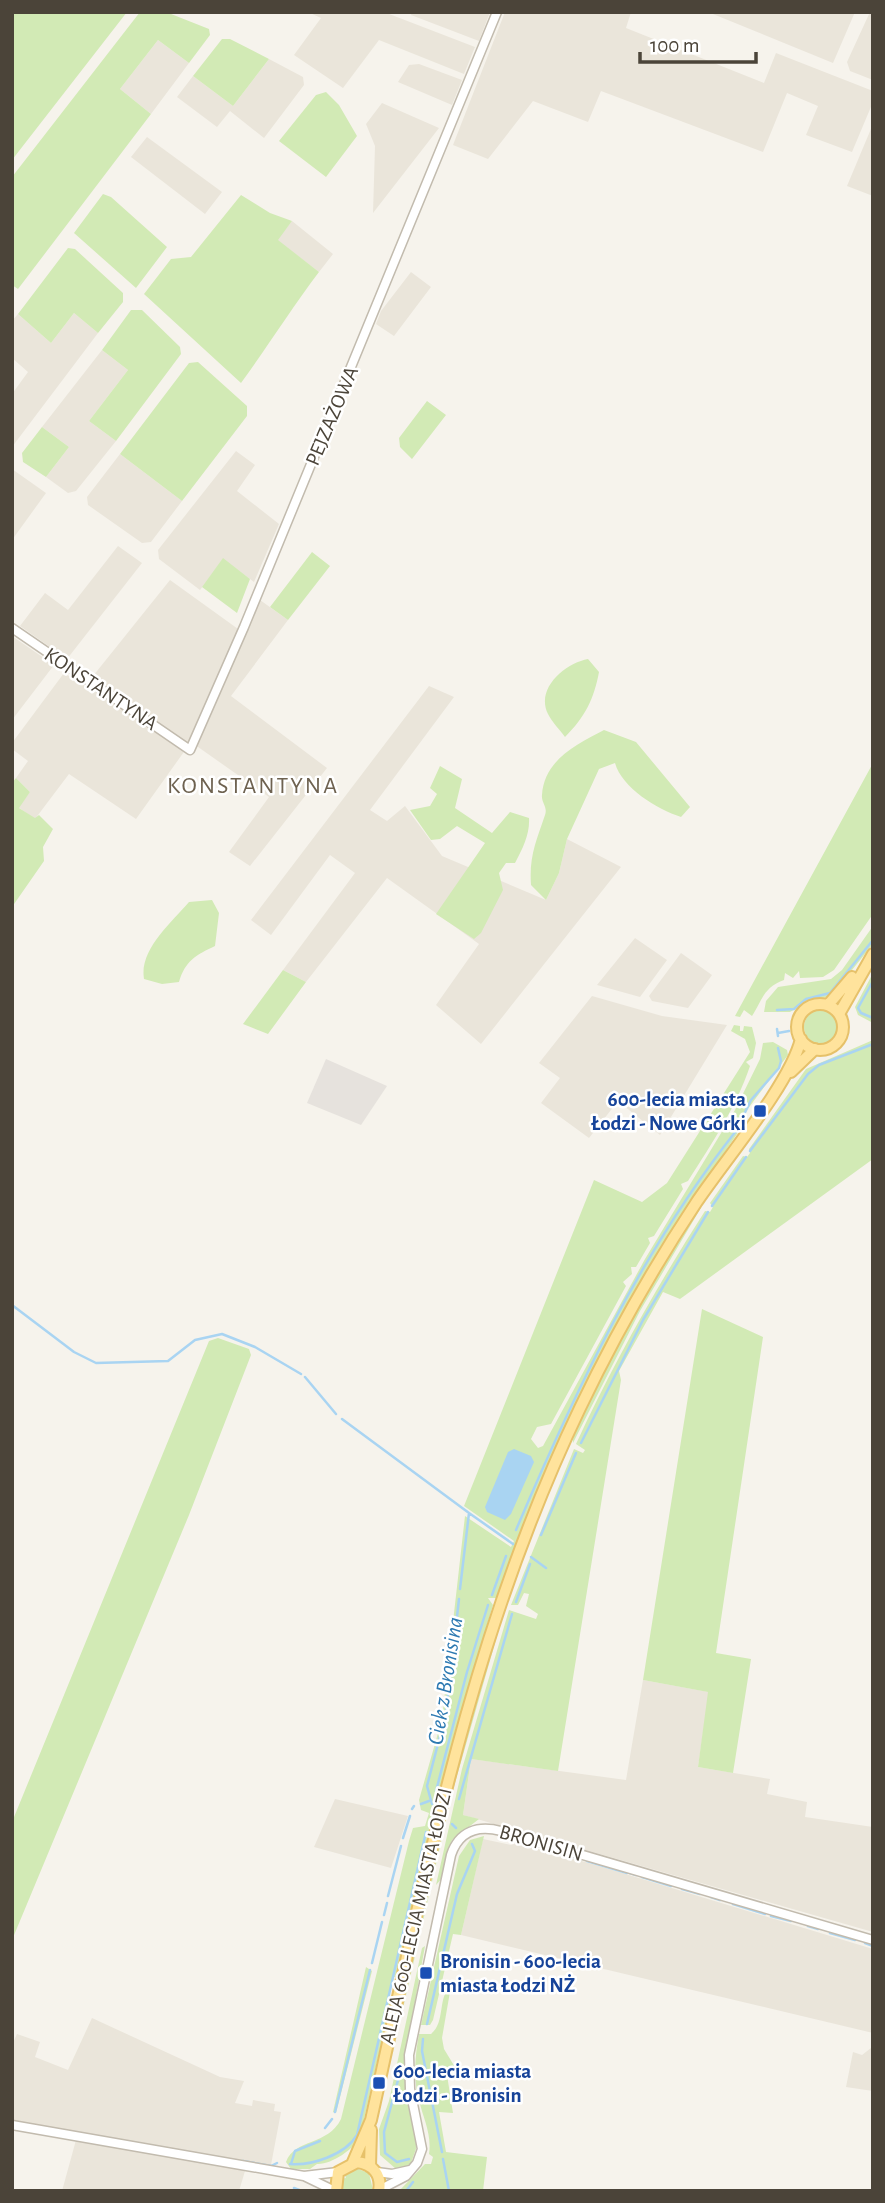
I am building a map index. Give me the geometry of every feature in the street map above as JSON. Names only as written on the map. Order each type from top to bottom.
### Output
[{"type":"main road","points":[[828,1005],[873,954]]},
{"type":"main road","points":[[839,1014],[873,954]]},
{"type":"main road","points":[[817,1004],[828,1005],[839,1014],[843,1026],[840,1038],[827,1048],[815,1049],[801,1039],[797,1025],[802,1013],[817,1004]]},
{"type":"main road","name":"ALEJA 600-LECIA MIASTA ŁODZI","points":[[353,2162],[371,2120],[458,1736],[517,1555],[573,1423],[637,1299],[697,1201],[783,1078],[801,1039]]},
{"type":"main road","name":"ALEJA 600-LECIA MIASTA ŁODZI","points":[[783,1078],[815,1049]]},
{"type":"main road","name":"ALEJA 600-LECIA MIASTA ŁODZI","points":[[371,2120],[373,2169],[379,2191]]},
{"type":"main road","points":[[335,2191],[338,2172],[353,2162],[373,2169]]},
{"type":"street","name":"PEJZAŻOWA","points":[[190,750],[497,12]]},
{"type":"street","name":"KONSTANTYNA","points":[[12,628],[190,750]]},
{"type":"street","name":"BRONISIN","points":[[410,2170],[420,2157],[422,2140],[410,2089],[410,2048],[451,1855],[459,1839],[469,1832],[494,1829],[873,1940]]},
{"type":"street","points":[[12,2125],[304,2176],[335,2191]]},
{"type":"street","points":[[373,2169],[392,2174],[410,2170]]},
{"type":"street","points":[[379,2191],[410,2170]]},
{"type":"street","points":[[304,2176],[338,2172]]},
{"type":"shaded area","points":[[308,12],[384,12],[475,47],[464,74],[379,40],[343,88],[294,55],[321,18]]},
{"type":"shaded area","points":[[412,12],[490,12],[479,41],[411,15]]},
{"type":"shaded area","points":[[505,12],[631,12],[626,28],[764,83],[776,53],[873,91],[873,102],[852,152],[806,135],[818,106],[787,93],[763,152],[601,91],[588,122],[533,101],[488,159],[453,145]]},
{"type":"shaded area","points":[[708,12],[855,12],[833,63]]},
{"type":"shaded area","points":[[870,12],[873,12],[873,80],[850,71],[847,62]]},
{"type":"shaded area","points":[[158,40],[189,63],[151,114],[120,89]]},
{"type":"shaded area","points":[[269,59],[303,77],[304,85],[264,138],[230,111],[217,127],[177,97],[193,76],[233,106]]},
{"type":"shaded area","points":[[419,64],[462,80],[452,105],[398,82],[409,65]]},
{"type":"shaded area","points":[[382,103],[439,128],[373,213],[375,146],[366,124]]},
{"type":"shaded area","points":[[873,124],[873,196],[847,186]]},
{"type":"shaded area","points":[[147,137],[222,192],[205,214],[131,157]]},
{"type":"shaded area","points":[[292,221],[333,254],[319,272],[277,240]]},
{"type":"shaded area","points":[[411,272],[431,287],[394,336],[376,324],[381,311]]},
{"type":"shaded area","points":[[74,313],[98,333],[12,447],[12,394],[28,372],[12,358],[12,321],[18,314],[51,343]]},
{"type":"shaded area","points":[[102,350],[128,370],[89,421],[116,441],[76,491],[68,493],[46,477],[69,447],[42,427]]},
{"type":"shaded area","points":[[236,451],[255,465],[237,491],[279,524],[254,582],[223,559],[200,590],[159,559],[158,550]]},
{"type":"shaded area","points":[[120,454],[182,501],[151,542],[142,543],[88,505],[87,497]]},
{"type":"shaded area","points":[[12,469],[46,493],[12,540]]},
{"type":"shaded area","points":[[118,546],[142,563],[67,659],[20,626],[45,593],[68,610]]},
{"type":"shaded area","points":[[170,580],[245,634],[260,600],[288,620],[231,696],[327,768],[250,866],[229,852],[269,797],[191,742],[136,819],[69,774],[35,819],[18,807],[30,792],[16,778],[28,761],[12,749],[12,743],[64,673],[85,686]]},
{"type":"shaded area","points":[[12,636],[54,665],[12,720]]},
{"type":"shaded area","points":[[429,686],[454,697],[370,810],[387,821],[405,806],[442,856],[546,900],[559,873],[567,839],[621,867],[481,1044],[436,1005],[479,944],[387,878],[306,982],[283,970],[355,873],[330,855],[271,935],[251,920]]},
{"type":"shaded area","points":[[635,938],[667,960],[640,997],[597,985]]},
{"type":"shaded area","points":[[681,953],[712,975],[688,1008],[652,1001],[649,996]]},
{"type":"shaded area","points":[[592,996],[662,1016],[727,1025],[660,1135],[618,1101],[589,1138],[541,1103],[560,1078],[539,1063]]},
{"type":"shaded area","points":[[326,1059],[387,1086],[361,1125],[307,1103]]},
{"type":"shaded area","points":[[643,1680],[709,1692],[698,1767],[770,1779],[767,1794],[807,1802],[805,1817],[873,1827],[873,1932],[463,1815],[471,1759],[626,1780]]},
{"type":"shaded area","points":[[335,1799],[408,1816],[391,1868],[314,1847]]},
{"type":"shaded area","points":[[483,1839],[511,1845],[517,1843],[596,1865],[873,1949],[873,2033],[461,1935]]},
{"type":"shaded area","points":[[92,2018],[220,2077],[244,2081],[235,2103],[252,2106],[253,2100],[275,2104],[274,2111],[281,2112],[271,2165],[248,2161],[239,2191],[62,2191],[76,2140],[12,2128],[12,2045],[17,2034],[40,2042],[35,2057],[68,2070]]},
{"type":"shaded area","points":[[871,2048],[873,2091],[846,2087],[853,2052],[862,2055]]},
{"type":"green space","points":[[12,12],[127,12],[12,160]]},
{"type":"green space","points":[[140,12],[166,12],[209,29],[210,35],[189,63],[158,40],[120,89],[151,114],[18,289],[12,285],[12,177]]},
{"type":"green space","points":[[222,39],[230,39],[269,59],[233,106],[193,76]]},
{"type":"green space","points":[[326,92],[339,105],[357,136],[326,177],[279,141],[316,95]]},
{"type":"green space","points":[[103,194],[111,197],[167,247],[136,288],[74,233]]},
{"type":"green space","points":[[241,195],[270,213],[292,221],[278,240],[319,272],[241,383],[144,294],[171,259],[191,257]]},
{"type":"green space","points":[[68,248],[75,249],[123,293],[123,302],[98,333],[74,313],[51,343],[18,314]]},
{"type":"green space","points":[[131,310],[142,310],[180,347],[181,354],[116,441],[89,421],[128,370],[102,350]]},
{"type":"green space","points":[[198,362],[247,406],[247,416],[182,501],[120,454],[189,363]]},
{"type":"green space","points":[[427,401],[446,415],[412,459],[400,447],[399,438]]},
{"type":"green space","points":[[42,427],[69,447],[46,477],[23,462],[22,453]]},
{"type":"green space","points":[[312,552],[330,566],[288,620],[270,607]]},
{"type":"green space","points":[[223,558],[250,579],[237,613],[202,587]]},
{"type":"green space","points":[[588,659],[599,672],[594,691],[583,715],[565,737],[548,714],[546,695],[549,686],[562,671]]},
{"type":"green space","points":[[604,730],[636,742],[690,807],[681,817],[651,803],[633,789],[615,763],[599,769],[567,839],[559,873],[546,900],[531,885],[534,849],[546,812],[542,798],[544,783],[555,763],[573,747]]},
{"type":"green space","points":[[873,763],[873,914],[834,970],[823,977],[800,978],[799,971],[793,978],[785,973],[784,980],[768,990],[752,1016],[744,1010],[740,1017],[735,1016]]},
{"type":"green space","points":[[440,766],[462,779],[455,808],[492,833],[510,812],[529,818],[528,830],[515,863],[506,863],[499,873],[503,890],[481,933],[474,939],[436,914],[485,843],[457,826],[440,839],[431,840],[410,810],[430,806],[437,794],[430,788]]},
{"type":"green space","points":[[16,778],[30,792],[19,808],[35,818],[39,815],[53,829],[43,847],[44,861],[12,907],[12,783]]},
{"type":"green space","points":[[212,900],[219,913],[215,946],[192,959],[179,982],[162,984],[144,979],[146,958],[158,937],[189,902]]},
{"type":"green space","points":[[873,926],[873,944],[831,996],[809,1001],[790,1012],[764,1012],[766,1001],[778,987],[831,979],[842,970]]},
{"type":"green space","points":[[283,970],[306,982],[268,1034],[243,1024]]},
{"type":"green space","points":[[873,973],[873,1023],[858,1015],[855,1007]]},
{"type":"green space","points":[[821,1010],[833,1015],[838,1027],[833,1039],[821,1044],[809,1039],[804,1027],[809,1015]]},
{"type":"green space","points":[[734,1025],[740,1026],[740,1031],[743,1031],[744,1026],[752,1027],[756,1043],[753,1058],[746,1062],[750,1066],[738,1097],[688,1181],[681,1184],[683,1189],[654,1236],[648,1238],[650,1243],[636,1267],[631,1267],[632,1274],[623,1282],[626,1286],[551,1424],[537,1427],[531,1439],[538,1448],[543,1446],[645,1259],[735,1110],[760,1059],[763,1043],[773,1042],[787,1050],[788,1055],[744,1114],[746,1117],[739,1131],[667,1242],[634,1299],[545,1475],[496,1598],[488,1598],[493,1605],[455,1731],[397,1977],[394,1977],[388,1999],[391,2000],[360,2137],[353,2146],[335,2159],[310,2169],[291,2169],[286,2162],[290,2154],[328,2134],[341,2119],[409,1841],[413,1828],[425,1826],[429,1813],[421,1810],[419,1800],[442,1719],[465,1516],[511,1547],[514,1541],[464,1506],[594,1180],[642,1202],[667,1183],[750,1052],[745,1039],[731,1031]]},
{"type":"green space","points":[[873,1040],[873,1159],[680,1299],[663,1292],[619,1371],[621,1380],[558,1771],[471,1759],[463,1815],[479,1819],[452,1840],[443,1877],[436,1885],[462,1769],[509,1610],[536,1619],[538,1614],[526,1606],[529,1594],[524,1593],[518,1605],[511,1605],[574,1449],[583,1453],[585,1450],[576,1444],[605,1384],[670,1268],[705,1211],[710,1212],[713,1207],[710,1203],[743,1156],[747,1157],[750,1153],[749,1149],[806,1069]]},
{"type":"green space","points":[[702,1206],[640,1311],[573,1443],[589,1400],[607,1364],[673,1248]]},
{"type":"green space","points":[[702,1309],[763,1337],[716,1653],[751,1659],[733,1773],[698,1767],[708,1692],[643,1680]]},
{"type":"green space","points":[[218,1338],[249,1349],[251,1355],[189,1515],[12,1940],[12,1822],[209,1341]]},
{"type":"green space","points":[[505,1608],[453,1790],[391,2061],[443,1820],[471,1711]]},
{"type":"green space","points":[[484,1836],[461,1935],[453,1934],[433,2020],[430,2025],[421,2025],[459,1856],[470,1840]]},
{"type":"green space","points":[[425,1946],[405,2057],[405,2080],[417,2146],[411,2163],[396,2169],[380,2155],[379,2129],[389,2101],[422,1948]]},
{"type":"green space","points":[[366,1967],[372,1971],[336,2113],[333,2112]]},
{"type":"green space","points":[[451,1986],[442,2038],[444,2049],[461,2077],[447,2075],[453,2113],[439,2112],[446,2152],[487,2157],[483,2191],[399,2191],[425,2164],[431,2164],[433,2157],[429,2154],[428,2133],[417,2092],[416,2050],[419,2034],[431,2034],[436,2029],[444,1996]]},
{"type":"green space","points":[[355,2168],[369,2173],[373,2190],[341,2191],[340,2179],[346,2178],[344,2173]]},
{"type":"water","points":[[514,1449],[531,1456],[534,1462],[511,1514],[505,1520],[487,1512],[485,1507],[508,1452]]},
{"type":"waterway","points":[[777,1010],[794,1009],[806,999],[830,993],[873,940]]},
{"type":"waterway","points":[[873,981],[858,1008],[861,1013],[873,1018]]},
{"type":"waterway","points":[[777,1029],[778,1036]]},
{"type":"waterway","points":[[778,1033],[789,1031]]},
{"type":"waterway","points":[[750,1151],[808,1074],[819,1065],[873,1044]]},
{"type":"waterway","points":[[516,1530],[562,1426],[613,1323],[670,1224],[736,1131],[751,1100],[779,1068],[781,1061],[778,1048]]},
{"type":"waterway","points":[[712,1206],[746,1157]]},
{"type":"waterway","points":[[581,1443],[643,1320],[708,1212]]},
{"type":"waterway","name":"Ciek z Bronisina","points":[[12,1305],[74,1352],[96,1363],[168,1361],[195,1340],[222,1334],[255,1347],[301,1374]]},
{"type":"waterway","name":"Ciek z Bronisina","points":[[305,1377],[336,1414]]},
{"type":"waterway","name":"Ciek z Bronisina","points":[[342,1419],[469,1513],[460,1589]]},
{"type":"waterway","points":[[541,1535],[576,1453]]},
{"type":"waterway","points":[[469,1513],[513,1544]]},
{"type":"waterway","points":[[492,1595],[506,1556]]},
{"type":"waterway","points":[[531,1557],[546,1568]]},
{"type":"waterway","points":[[516,1602],[530,1564]]},
{"type":"waterway","name":"Ciek z Bronisina","points":[[432,1804],[427,1786],[446,1713],[459,1599]]},
{"type":"waterway","points":[[436,1791],[467,1672],[488,1605]]},
{"type":"waterway","points":[[459,1799],[512,1614]]},
{"type":"waterway","points":[[421,1804],[429,1801]]},
{"type":"waterway","points":[[403,1838],[410,1816]]},
{"type":"waterway","name":"Ciek z Bronisina","points":[[452,1824],[456,1828]]},
{"type":"waterway","points":[[290,2164],[327,2158],[352,2142],[357,2135],[426,1832]]},
{"type":"waterway","points":[[519,1841],[536,1846]]},
{"type":"waterway","name":"Ciek z Bronisina","points":[[427,2024],[457,1894],[475,1851],[472,1844]]},
{"type":"waterway","points":[[388,1896],[401,1846]]},
{"type":"waterway","points":[[555,1852],[581,1859]]},
{"type":"waterway","points":[[587,1861],[627,1873]]},
{"type":"waterway","points":[[630,1873],[636,1875]]},
{"type":"waterway","points":[[642,1877],[671,1886]]},
{"type":"waterway","points":[[682,1889],[700,1894]]},
{"type":"waterway","points":[[711,1897],[720,1900]]},
{"type":"waterway","points":[[384,1915],[387,1903]]},
{"type":"waterway","points":[[733,1904],[765,1914]]},
{"type":"waterway","points":[[771,1916],[791,1921]]},
{"type":"waterway","points":[[372,1963],[382,1922]]},
{"type":"waterway","points":[[808,1926],[818,1929]]},
{"type":"waterway","points":[[830,1933],[855,1940]]},
{"type":"waterway","points":[[865,1943],[873,1946]]},
{"type":"waterway","points":[[335,2112],[370,1970]]},
{"type":"waterway","name":"Ciek z Bronisina","points":[[423,2039],[422,2051],[442,2152]]},
{"type":"waterway","points":[[401,2069],[384,2132],[385,2153],[397,2162],[409,2159]]},
{"type":"waterway","points":[[325,2128],[332,2119]]},
{"type":"waterway","points":[[291,2164],[295,2151],[320,2141]]},
{"type":"waterway","name":"Ciek z Bronisina","points":[[443,2159],[449,2191]]},
{"type":"waterway","points":[[243,2161],[271,2166],[277,2163]]},
{"type":"waterway","points":[[406,2191],[413,2182]]},
{"type":"waterway","points":[[294,2188],[302,2191]]},
{"type":"place","name":"600-lecia miasta Łodzi - Nowe Górki","points":[[760,1111]]},
{"type":"place","name":"Bronisin - 600-lecia miasta Łodzi NŻ","points":[[426,1973]]},
{"type":"place","name":"600-lecia miasta Łodzi - Bronisin","points":[[379,2083]]},
{"type":"district","name":"KONSTANTYNA","points":[[253,786]]}]
